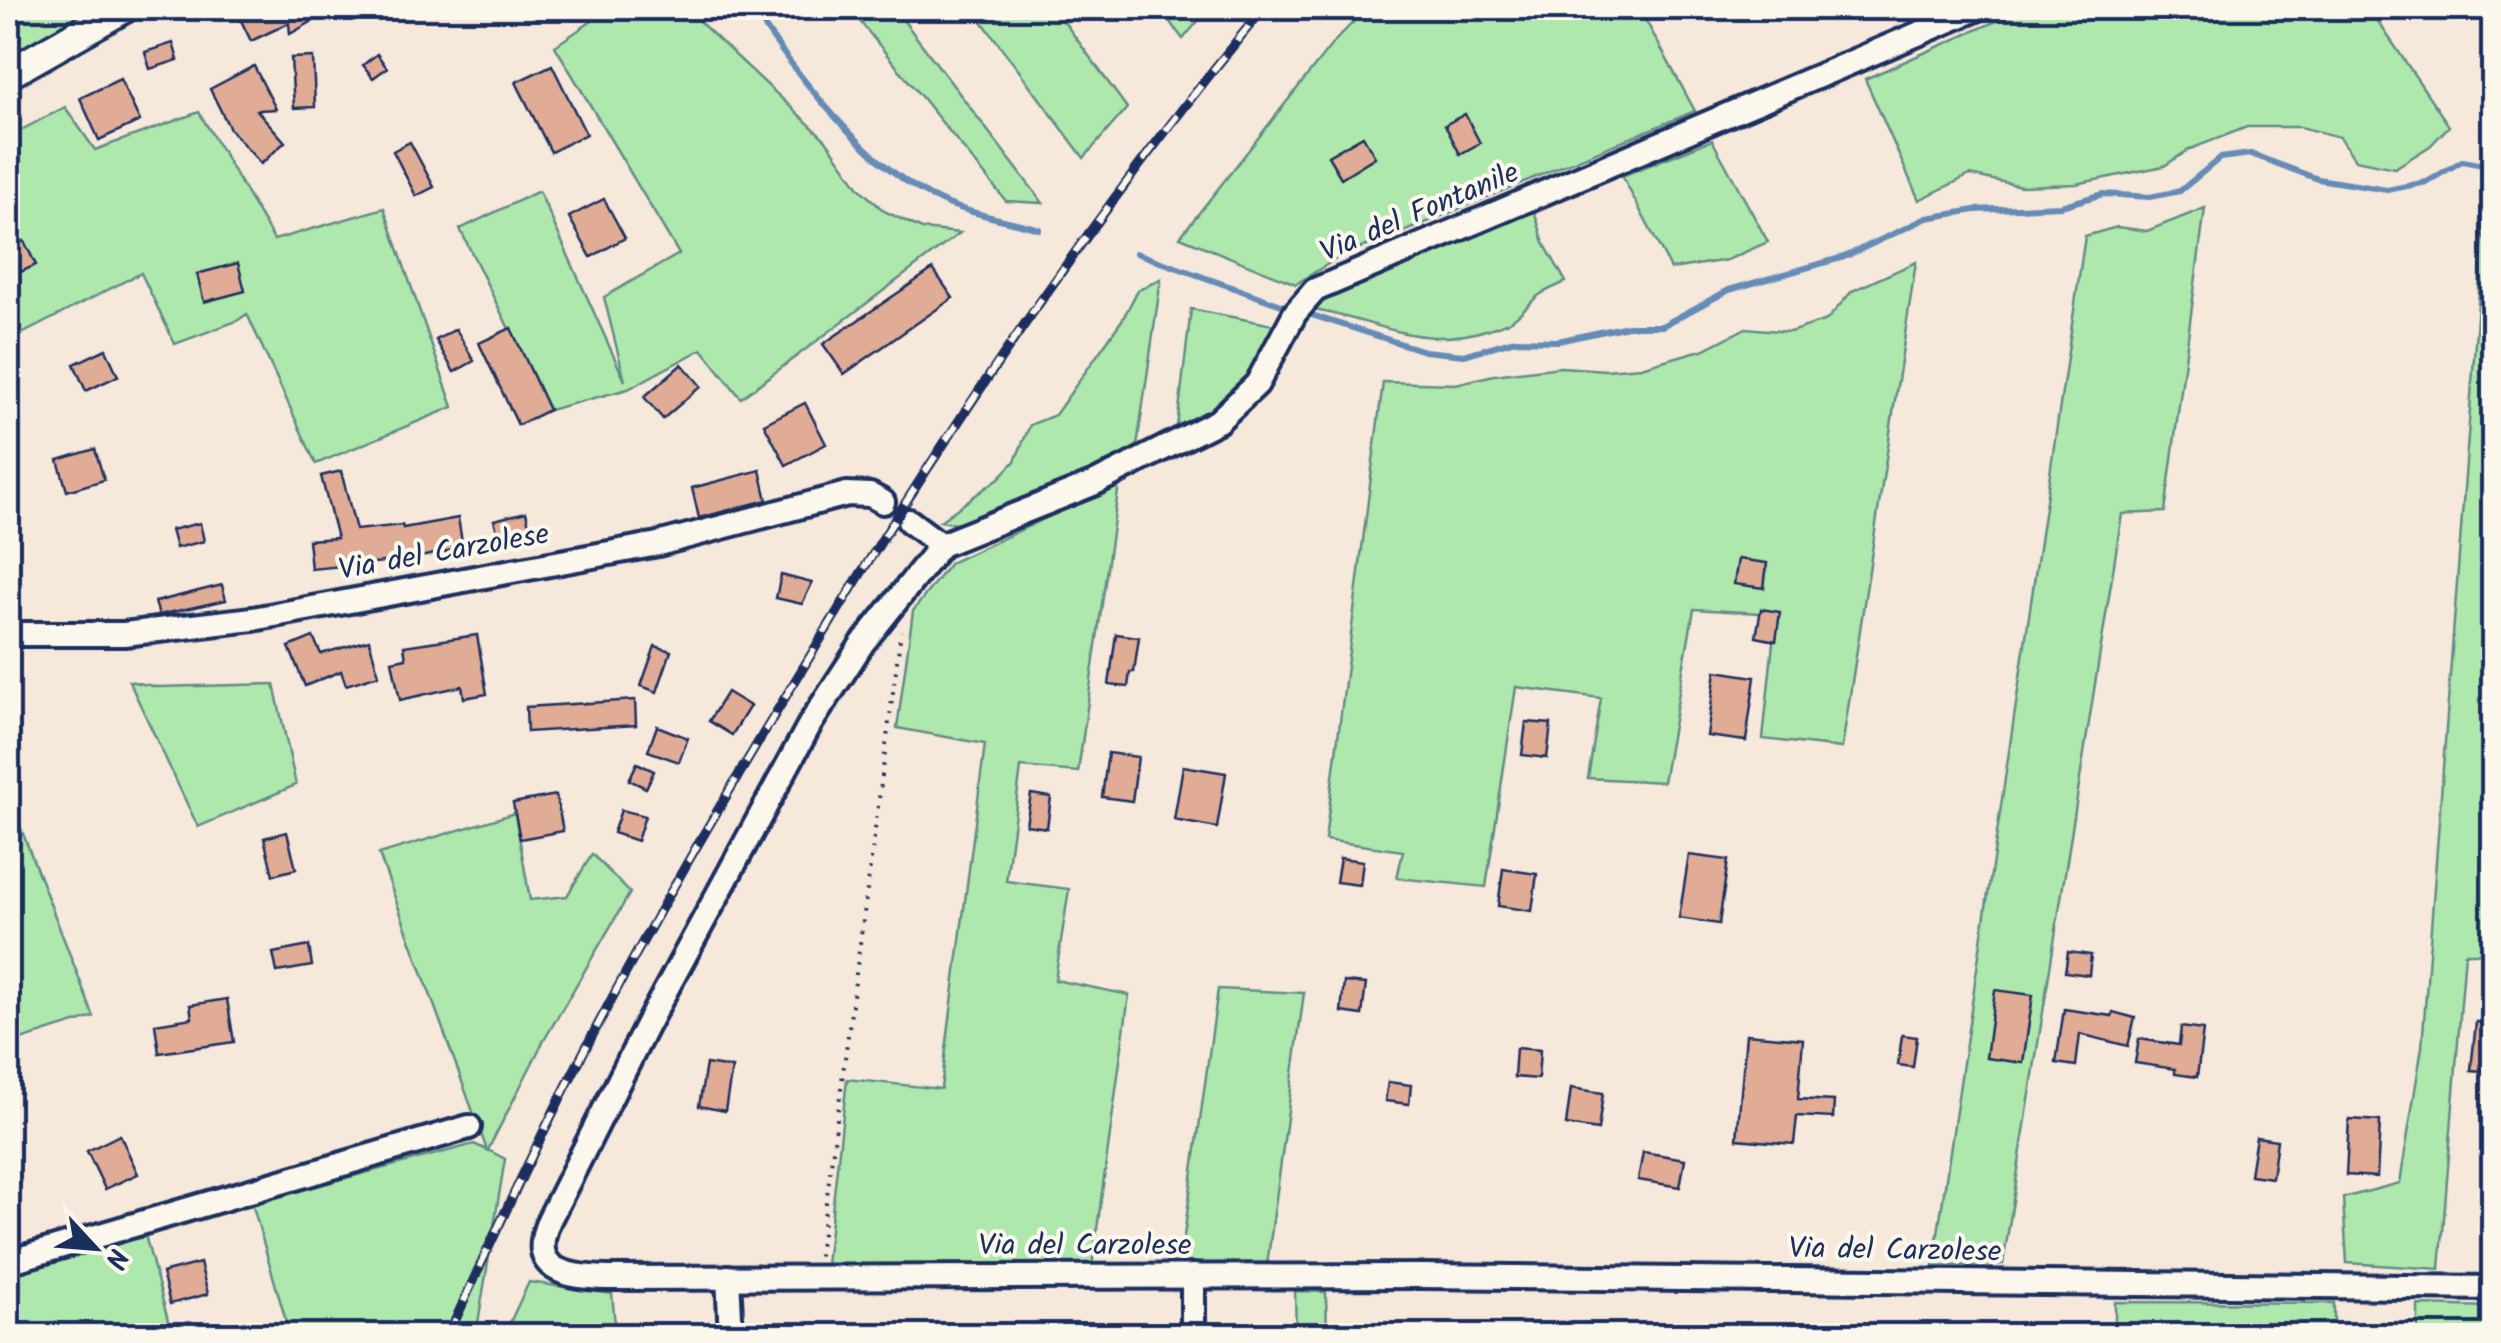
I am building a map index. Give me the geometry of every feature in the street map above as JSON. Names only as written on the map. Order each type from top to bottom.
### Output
[{"type":"main road","points":[[8,74],[124,8]]},
{"type":"street","name":"Via del Fontanile","points":[[941,545],[1095,483],[1208,427],[1248,395],[1310,294],[1335,280],[1979,8]]},
{"type":"street","name":"Via del Carzolese","points":[[8,634],[124,634],[254,619],[634,549],[847,494],[870,494],[883,502]]},
{"type":"street","points":[[909,521],[941,545]]},
{"type":"street","name":"Via del Carzolese","points":[[941,545],[851,660],[800,740],[624,1070],[541,1241],[542,1256],[548,1263],[574,1275],[608,1278],[1193,1276],[2494,1288]]},
{"type":"street","points":[[8,1262],[469,1127]]},
{"type":"street","points":[[1192,1336],[1193,1276]]},
{"type":"street","points":[[728,1277],[730,1336]]},
{"type":"path","points":[[816,1276],[902,626]]},
{"type":"green space","points":[[8,8],[99,8],[8,59]]},
{"type":"green space","points":[[611,8],[685,8],[826,140],[860,189],[884,211],[922,229],[960,233],[741,398],[702,349],[628,389],[549,410],[460,229],[539,191],[625,381],[604,297],[679,254],[555,46]]},
{"type":"green space","points":[[849,8],[894,8],[1043,203],[1006,201]]},
{"type":"green space","points":[[972,8],[1054,8],[1127,108],[1084,158]]},
{"type":"green space","points":[[1159,8],[1209,8],[1183,39]]},
{"type":"green space","points":[[1367,8],[1639,8],[1695,111],[1347,252],[1296,284],[1180,237],[1333,43]]},
{"type":"green space","points":[[2026,8],[2369,8],[2449,126],[2430,146],[2395,168],[2355,160],[2340,137],[2300,127],[2247,127],[2190,149],[2164,166],[2076,184],[2021,186],[1970,175],[1919,200],[1865,79]]},
{"type":"green space","points":[[65,107],[95,150],[199,112],[274,240],[384,208],[453,407],[316,464],[247,314],[175,344],[141,273],[8,341],[8,137]]},
{"type":"green space","points":[[1712,140],[1768,242],[1727,260],[1671,269],[1622,176]]},
{"type":"green space","points":[[2493,183],[2493,953],[2465,953],[2440,1269],[2347,1263],[2343,1198],[2400,1183],[2422,1047],[2487,184]]},
{"type":"green space","points":[[2205,208],[2165,512],[2122,514],[2003,1264],[1933,1267],[2085,236],[2117,227],[2147,231]]},
{"type":"green space","points":[[1534,210],[1544,243],[1566,282],[1541,294],[1508,322],[1453,337],[1429,337],[1309,309],[1330,293]]},
{"type":"green space","points":[[1916,262],[1842,748],[1763,739],[1776,614],[1694,609],[1663,782],[1588,778],[1601,698],[1516,687],[1486,887],[1397,878],[1403,851],[1325,840],[1383,382],[1456,384],[1561,367],[1641,367],[1705,349],[1746,328],[1790,332],[1827,320],[1852,291]]},
{"type":"green space","points":[[1161,279],[1136,453],[998,511],[957,524],[940,521],[999,478],[1015,461],[1030,425],[1055,415],[1122,320],[1138,290]]},
{"type":"green space","points":[[1191,309],[1278,326],[1238,390],[1176,435]]},
{"type":"green space","points":[[1119,484],[1078,772],[1021,767],[1006,881],[1069,889],[1055,980],[1129,995],[1092,1266],[826,1265],[847,1079],[941,1089],[985,744],[897,728],[913,611],[950,563]]},
{"type":"green space","points":[[129,681],[157,687],[274,684],[296,785],[198,827]]},
{"type":"green space","points":[[8,795],[94,1017],[8,1044]]},
{"type":"green space","points":[[515,813],[530,900],[567,896],[592,854],[630,893],[543,1042],[488,1150],[505,1159],[476,1335],[290,1335],[252,1203],[474,1144],[487,1150],[379,854]]},
{"type":"green space","points":[[1218,989],[1304,993],[1267,1265],[1180,1265]]},
{"type":"green space","points":[[145,1235],[172,1335],[8,1335],[8,1274]]},
{"type":"green space","points":[[529,1282],[612,1294],[616,1335],[504,1335]]},
{"type":"green space","points":[[1295,1291],[1326,1292],[1327,1335],[1296,1335]]},
{"type":"green space","points":[[2115,1302],[2334,1303],[2334,1335],[2115,1335]]},
{"type":"green space","points":[[2418,1305],[2492,1307],[2492,1335],[2418,1335]]},
{"type":"building","points":[[235,8],[336,8],[290,34],[289,23],[251,41]]},
{"type":"building","points":[[173,43],[178,60],[150,69],[145,52]]},
{"type":"building","points":[[377,54],[387,68],[373,78],[363,65]]},
{"type":"building","points":[[313,57],[315,107],[294,108],[291,58]]},
{"type":"building","points":[[552,65],[586,134],[551,152],[516,82]]},
{"type":"building","points":[[254,66],[276,109],[257,110],[285,142],[261,164],[230,129],[210,89]]},
{"type":"building","points":[[120,79],[140,121],[99,140],[80,98]]},
{"type":"building","points":[[1465,114],[1480,143],[1460,154],[1445,125]]},
{"type":"building","points":[[1363,136],[1375,157],[1341,178],[1328,156]]},
{"type":"building","points":[[410,142],[434,187],[416,196],[393,151]]},
{"type":"building","points":[[604,199],[625,238],[591,257],[569,217]]},
{"type":"building","points":[[24,241],[36,265],[14,275],[8,250]]},
{"type":"building","points":[[238,263],[245,291],[204,302],[197,274]]},
{"type":"building","points":[[933,269],[953,298],[844,374],[823,344]]},
{"type":"building","points":[[511,328],[549,410],[518,425],[479,343]]},
{"type":"building","points":[[456,329],[474,361],[454,372],[436,340]]},
{"type":"building","points":[[106,349],[118,376],[86,391],[74,364]]},
{"type":"building","points":[[682,364],[701,386],[663,419],[644,397]]},
{"type":"building","points":[[805,403],[826,444],[786,465],[764,424]]},
{"type":"building","points":[[95,449],[104,480],[67,491],[58,460]]},
{"type":"building","points":[[760,470],[767,500],[699,518],[692,488]]},
{"type":"building","points":[[341,471],[356,530],[402,525],[403,528],[458,518],[463,548],[406,560],[311,569],[308,540],[337,538],[321,476]]},
{"type":"building","points":[[526,512],[532,537],[501,545],[494,520]]},
{"type":"building","points":[[200,523],[204,541],[176,548],[171,530]]},
{"type":"building","points":[[1738,559],[1767,563],[1764,588],[1734,584]]},
{"type":"building","points":[[781,575],[812,583],[802,604],[776,598]]},
{"type":"building","points":[[222,585],[226,600],[159,615],[155,602]]},
{"type":"building","points":[[1761,609],[1780,612],[1776,641],[1756,637]]},
{"type":"building","points":[[1116,634],[1139,637],[1128,687],[1109,685]]},
{"type":"building","points":[[477,635],[487,694],[464,698],[462,686],[400,700],[392,661],[406,658],[404,646]]},
{"type":"building","points":[[313,637],[321,654],[369,640],[379,675],[346,685],[341,671],[305,686],[289,647]]},
{"type":"building","points":[[655,646],[671,651],[657,692],[641,686]]},
{"type":"building","points":[[1716,671],[1755,677],[1746,741],[1707,736]]},
{"type":"building","points":[[727,692],[750,706],[732,735],[709,721]]},
{"type":"building","points":[[635,700],[636,725],[527,732],[526,707]]},
{"type":"building","points":[[1526,722],[1551,724],[1547,758],[1522,755]]},
{"type":"building","points":[[657,726],[688,738],[679,762],[648,751]]},
{"type":"building","points":[[1108,753],[1138,757],[1132,801],[1102,797]]},
{"type":"building","points":[[637,763],[654,771],[646,788],[629,780]]},
{"type":"building","points":[[1183,766],[1226,773],[1217,828],[1174,820]]},
{"type":"building","points":[[1031,794],[1051,797],[1047,828],[1026,825]]},
{"type":"building","points":[[556,795],[563,831],[520,839],[513,803]]},
{"type":"building","points":[[621,810],[645,816],[637,841],[613,833]]},
{"type":"building","points":[[287,832],[296,869],[273,875],[264,838]]},
{"type":"building","points":[[1689,855],[1728,860],[1719,924],[1679,918]]},
{"type":"building","points":[[1340,858],[1363,861],[1360,885],[1336,882]]},
{"type":"building","points":[[1503,869],[1537,874],[1532,911],[1498,906]]},
{"type":"building","points":[[309,946],[312,966],[277,972],[273,953]]},
{"type":"building","points":[[2068,952],[2091,955],[2089,975],[2065,972]]},
{"type":"building","points":[[1344,982],[1366,984],[1362,1015],[1341,1012]]},
{"type":"building","points":[[1995,990],[2033,995],[2023,1063],[1986,1058]]},
{"type":"building","points":[[227,999],[234,1042],[159,1053],[155,1024],[192,1018],[190,1005]]},
{"type":"building","points":[[2064,1009],[2112,1016],[2113,1012],[2135,1018],[2128,1046],[2080,1034],[2076,1066],[2056,1063]]},
{"type":"building","points":[[2476,1022],[2494,1024],[2494,1072],[2471,1070]]},
{"type":"building","points":[[2181,1027],[2203,1030],[2197,1077],[2135,1063],[2139,1039],[2179,1045]]},
{"type":"building","points":[[1746,1034],[1803,1039],[1798,1099],[1834,1101],[1833,1118],[1797,1116],[1794,1144],[1737,1139]]},
{"type":"building","points":[[1902,1035],[1917,1037],[1913,1067],[1898,1065]]},
{"type":"building","points":[[1516,1048],[1540,1050],[1538,1079],[1514,1077]]},
{"type":"building","points":[[706,1064],[732,1068],[725,1111],[699,1106]]},
{"type":"building","points":[[1388,1082],[1411,1085],[1409,1104],[1385,1101]]},
{"type":"building","points":[[1571,1088],[1603,1093],[1598,1130],[1566,1125]]},
{"type":"building","points":[[2349,1119],[2380,1121],[2377,1177],[2346,1175]]},
{"type":"building","points":[[120,1135],[138,1174],[105,1189],[87,1151]]},
{"type":"building","points":[[2256,1137],[2277,1140],[2272,1178],[2250,1175]]},
{"type":"building","points":[[1643,1152],[1685,1159],[1680,1187],[1638,1180]]},
{"type":"building","points":[[200,1263],[208,1294],[170,1304],[162,1273]]},
{"type":"waterway","points":[[752,8],[812,90],[888,168],[943,202],[1039,229]]},
{"type":"waterway","points":[[1302,312],[1424,351],[1464,355],[1515,340],[1558,341],[1628,326],[1662,326],[1729,290],[1844,257],[1927,218],[1975,210],[2061,206],[2103,194],[2150,197],[2180,191],[2220,158],[2251,154],[2318,179],[2387,190],[2427,182],[2462,161],[2494,167]]},
{"type":"waterway","points":[[1136,253],[1290,308]]},
{"type":"railway","points":[[448,1336],[541,1138],[628,969],[715,815],[858,578],[966,409],[1080,245],[1264,8]]}]
